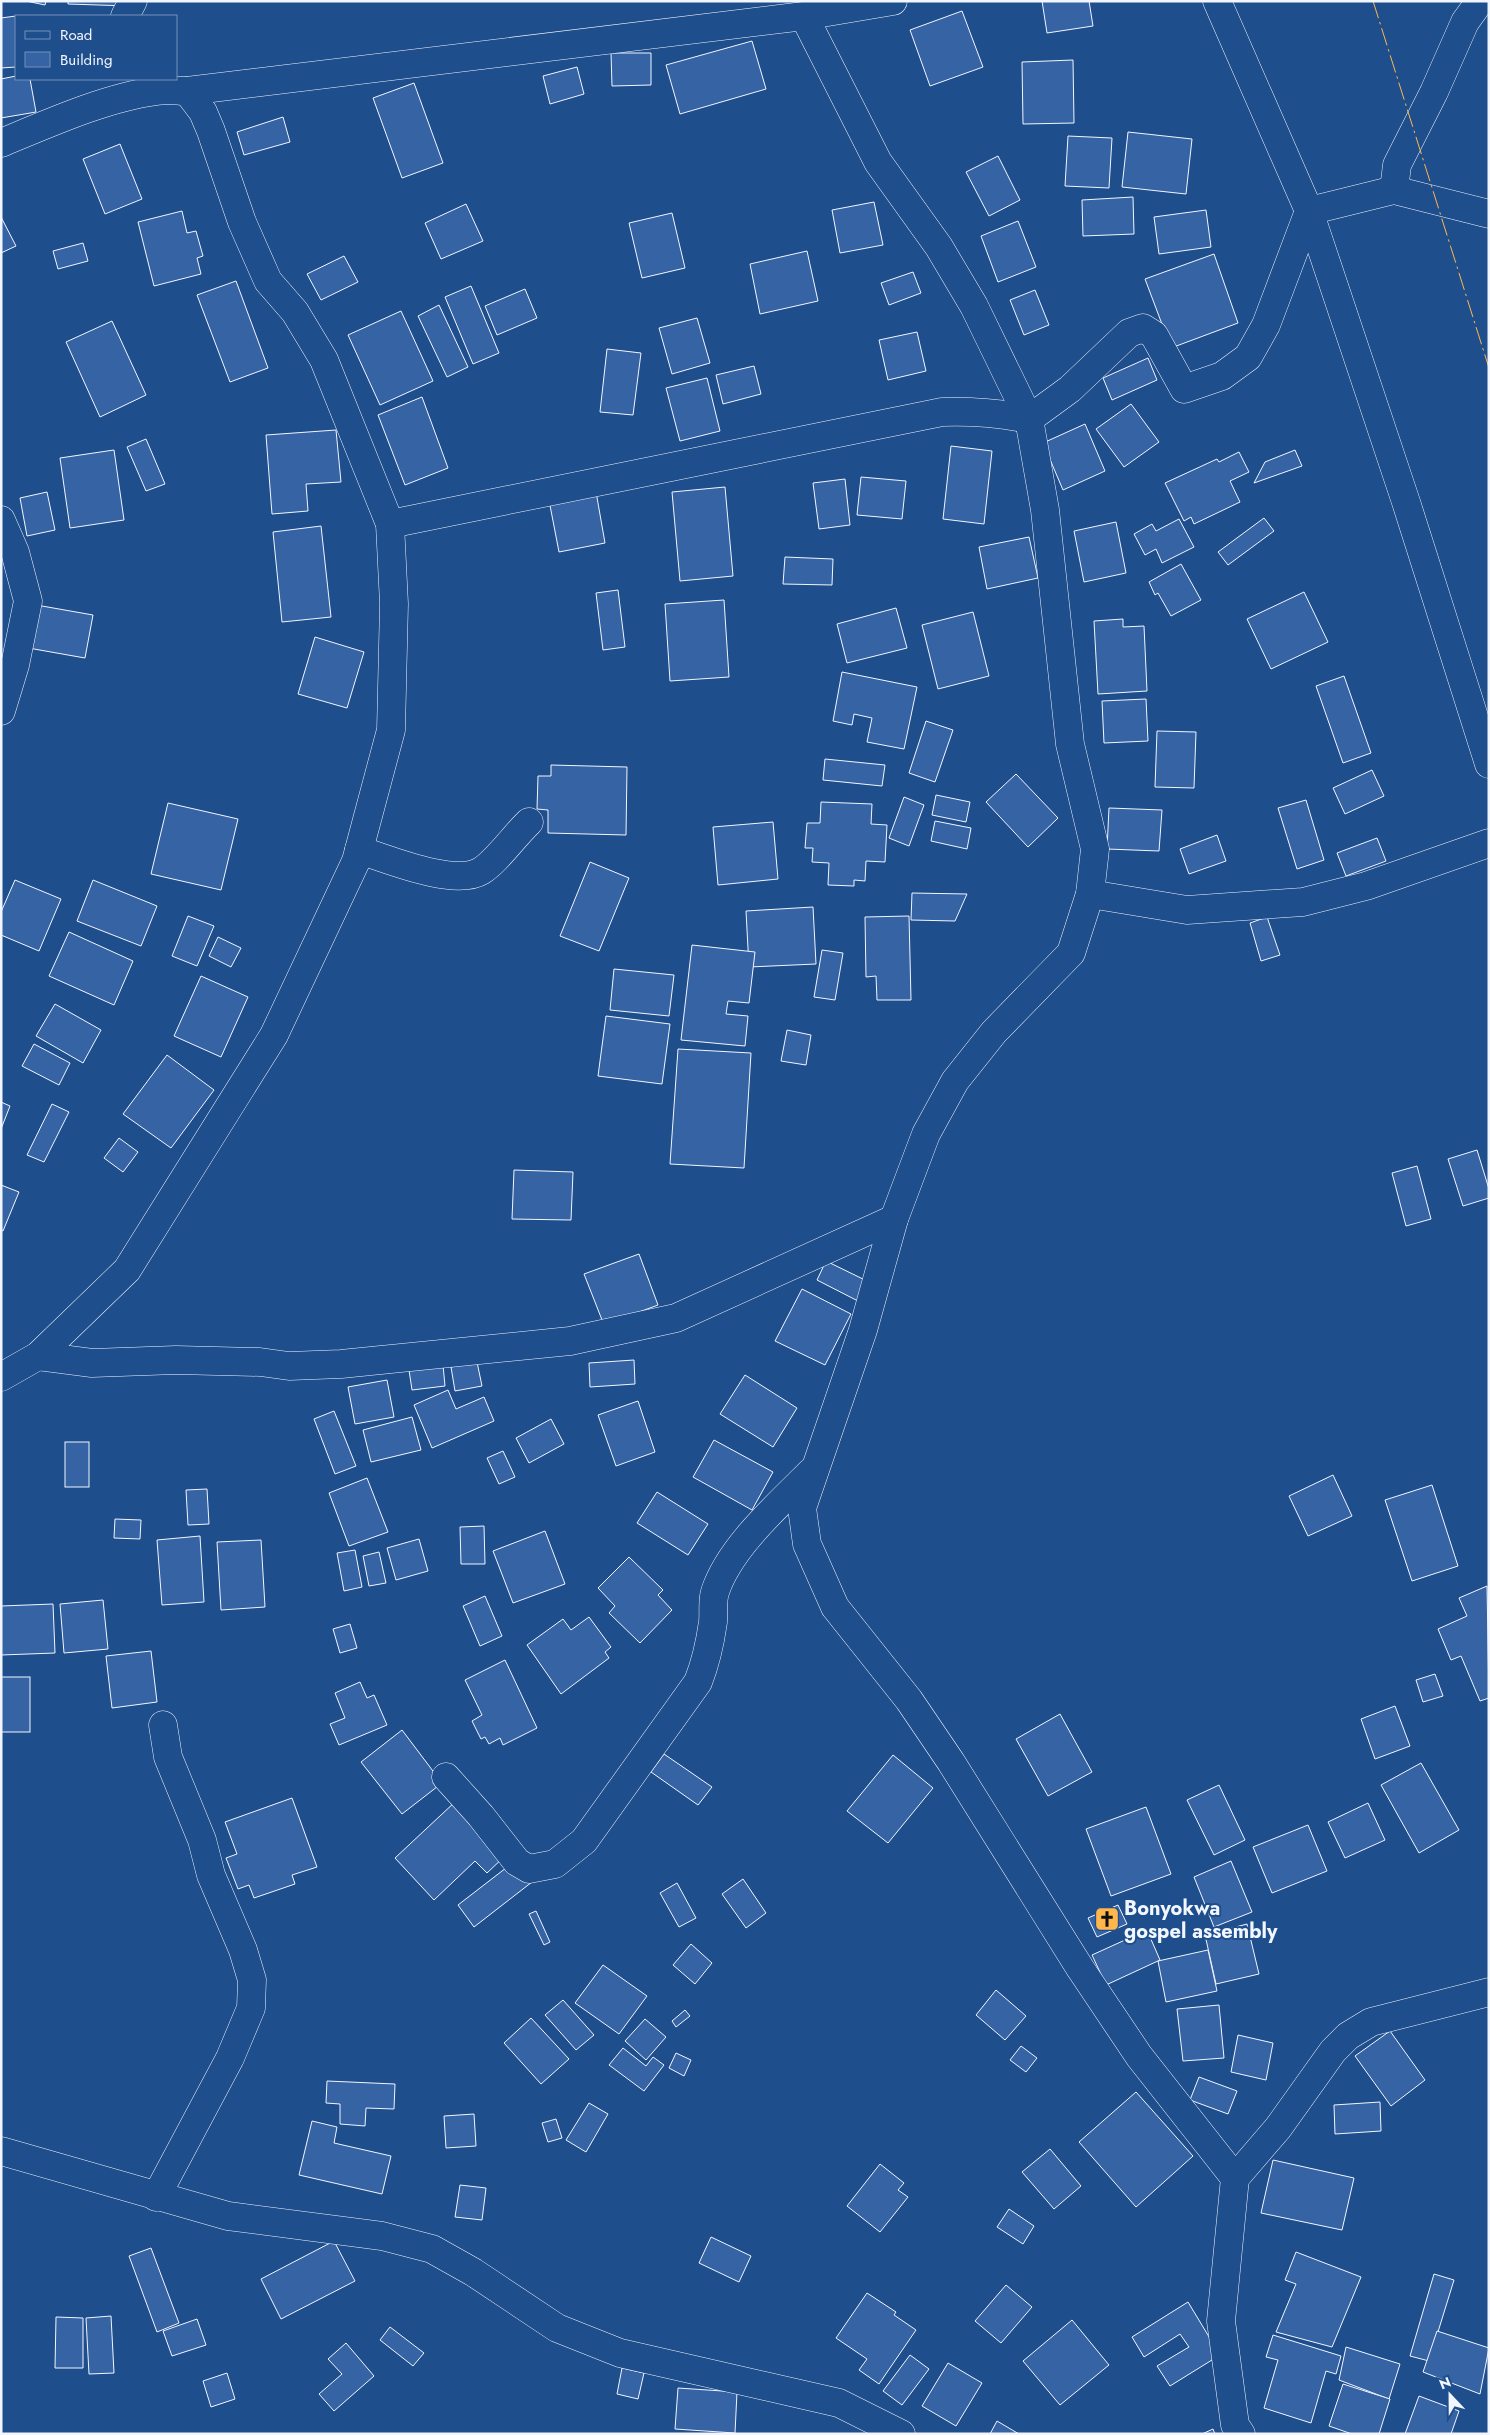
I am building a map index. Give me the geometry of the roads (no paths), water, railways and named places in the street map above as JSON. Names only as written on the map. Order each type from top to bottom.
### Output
[{"type":"street","points":[[126,15],[133,1]]},
{"type":"street","points":[[1,143],[69,116],[133,86],[157,90],[187,91],[804,16],[893,1]]},
{"type":"street","points":[[1217,1],[1309,211],[1406,502],[1489,764]]},
{"type":"street","points":[[1394,190],[1397,165],[1434,92],[1465,22],[1480,1]]},
{"type":"street","points":[[804,16],[878,162],[939,247],[974,306],[1029,420],[1045,510],[1070,744],[1095,849],[1090,894],[1071,953],[994,1032],[955,1080],[926,1134],[894,1219],[863,1330],[802,1508],[807,1544],[835,1607],[909,1700],[951,1762],[1080,1968],[1139,2056],[1235,2178]]},
{"type":"street","points":[[2,1378],[38,1356],[127,1270],[274,1035],[356,861],[391,730],[394,604],[390,524],[324,360],[295,312],[268,281],[242,222],[203,112],[187,91]]},
{"type":"street","points":[[1309,211],[1394,190],[1489,214]]},
{"type":"street","points":[[390,524],[942,412],[969,411],[1000,414],[1029,420],[1070,389],[1129,332],[1143,328],[1154,335],[1184,389],[1222,376],[1248,357],[1266,325],[1309,211]]},
{"type":"street","points":[[1,520],[16,552],[28,601],[15,665],[1,711]]},
{"type":"street","points":[[359,850],[413,867],[462,876],[481,871],[529,822]]},
{"type":"street","points":[[1090,894],[1187,910],[1303,902],[1366,886],[1489,843]]},
{"type":"street","points":[[38,1356],[92,1363],[176,1360],[260,1362],[297,1366],[341,1364],[570,1341],[676,1318],[894,1219]]},
{"type":"street","points":[[446,1777],[482,1816],[517,1862],[529,1869],[555,1864],[584,1841],[698,1682],[706,1662],[713,1621],[715,1592],[729,1564],[774,1510],[815,1468]]},
{"type":"street","points":[[156,2197],[230,2058],[251,2008],[252,1980],[242,1950],[211,1876],[202,1840],[168,1757],[164,1725]]},
{"type":"street","points":[[1240,2434],[1234,2424],[1221,2322],[1235,2178],[1278,2128],[1333,2051],[1348,2036],[1371,2022],[1489,1992]]},
{"type":"street","points":[[1,2151],[156,2197],[228,2216],[382,2236],[432,2249],[473,2272],[558,2328],[620,2353],[839,2402],[902,2434]]},
{"type":"place","name":"Bonyokwa gospel assembly","points":[[1107,1919]]}]
